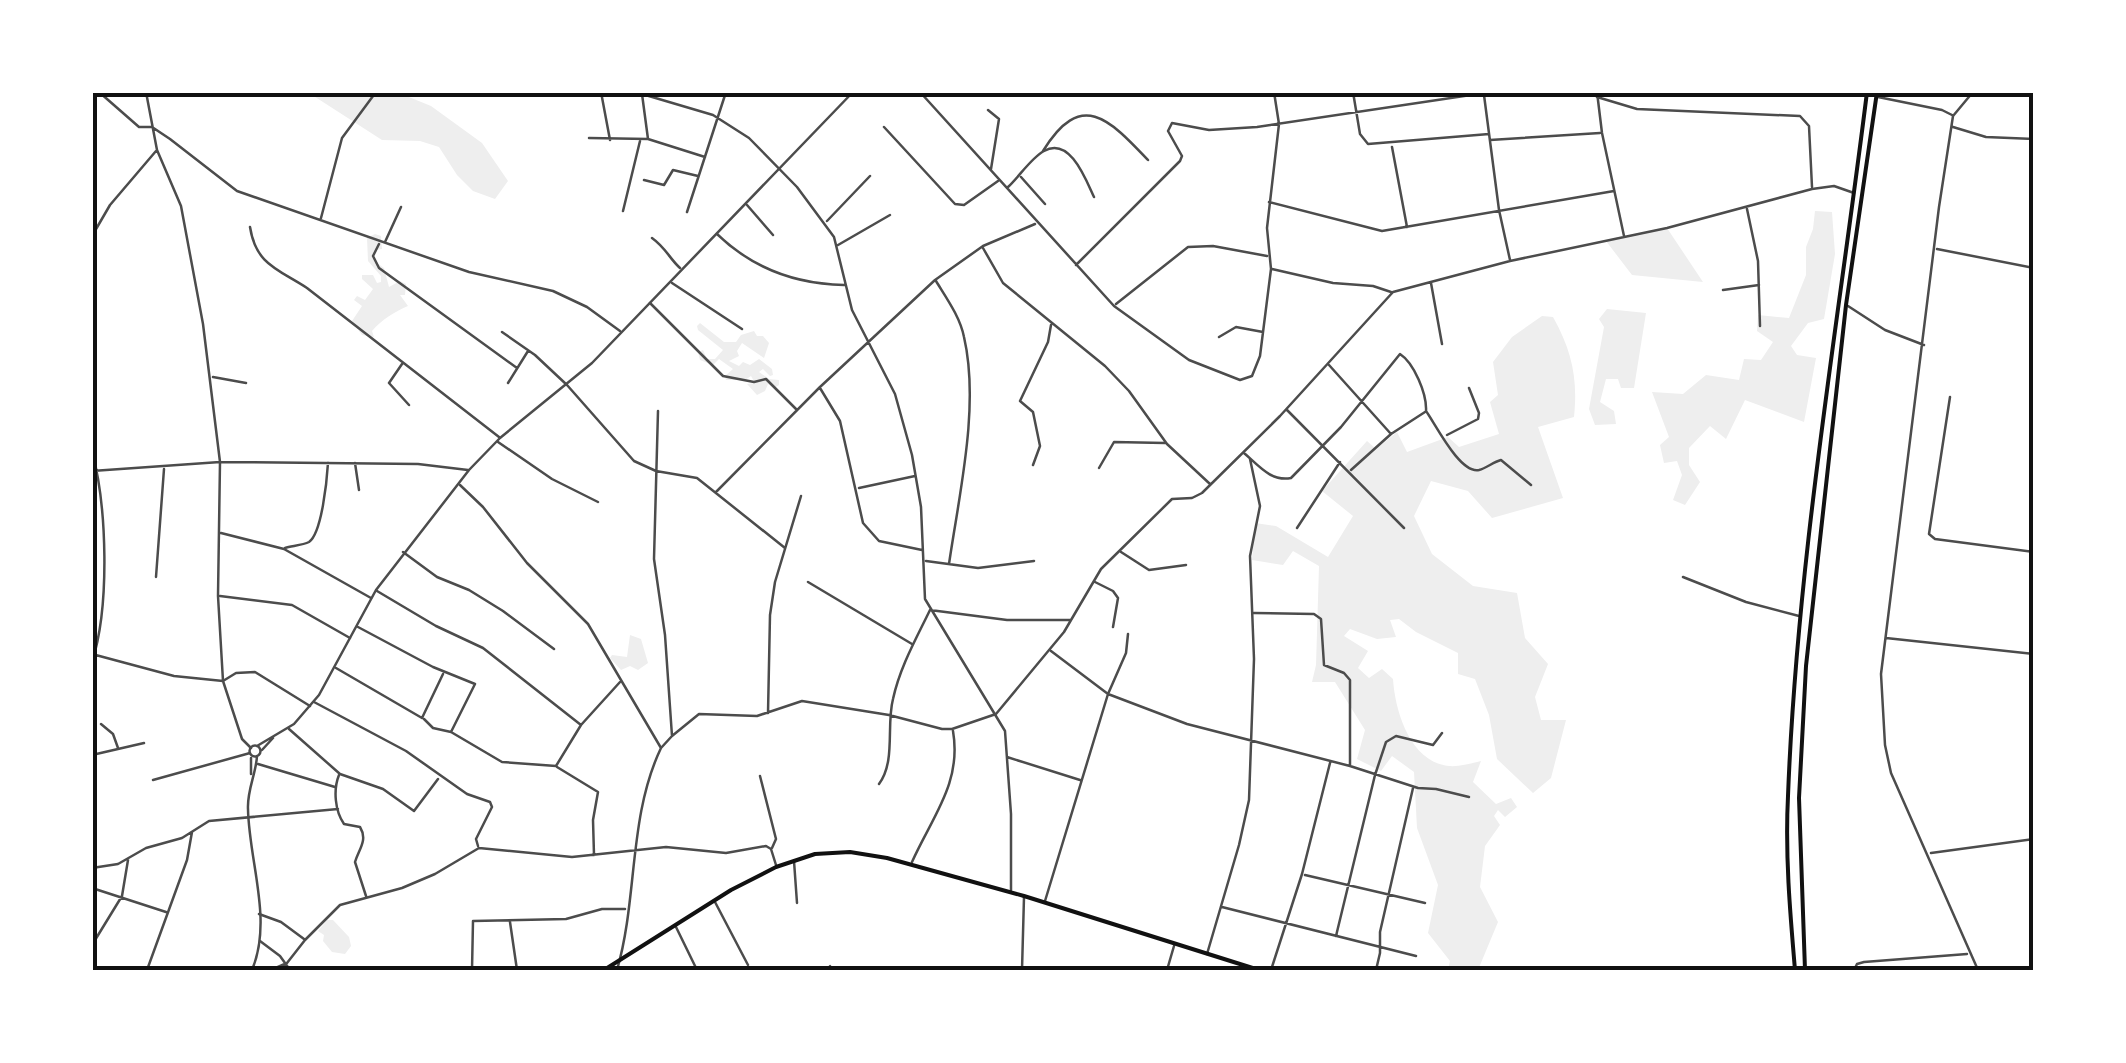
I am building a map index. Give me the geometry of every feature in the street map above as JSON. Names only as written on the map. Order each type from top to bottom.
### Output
[{"type":"main road","points":[[1794,970],[1788,798],[1801,616],[1867,92]]},
{"type":"main road","points":[[1805,970],[1799,835],[1802,718],[1846,306],[1877,95]]},
{"type":"main road","points":[[604,970],[776,866],[794,859],[850,852],[912,864],[1024,896],[1258,970]]},
{"type":"street","points":[[99,92],[140,126],[152,127],[237,191],[469,272],[566,296],[621,332]]},
{"type":"street","points":[[146,92],[157,150],[181,206],[211,377],[220,462],[218,596],[223,681],[242,739],[257,756]]},
{"type":"street","points":[[320,219],[342,138],[376,92]]},
{"type":"street","points":[[601,92],[610,140]]},
{"type":"street","points":[[687,212],[726,92]]},
{"type":"street","points":[[153,780],[251,752],[288,728],[314,702],[336,668],[376,590],[469,470],[498,440],[567,385],[650,304],[852,92]]},
{"type":"street","points":[[920,92],[1114,306],[1189,360],[1240,380],[1248,379],[1256,370],[1264,332],[1271,269],[1269,202],[1280,124],[1274,92]]},
{"type":"street","points":[[1353,92],[1360,134],[1364,142],[1373,145],[1602,133]]},
{"type":"street","points":[[1074,266],[1180,162],[1182,156],[1168,131],[1172,124],[1219,130],[1280,124],[1491,92]]},
{"type":"street","points":[[1973,92],[1953,116],[1880,674],[1888,759],[1897,788],[1978,970]]},
{"type":"street","points":[[648,140],[642,93],[720,118],[749,138],[781,169],[826,222],[837,246],[852,310],[894,394],[916,476],[924,550],[923,589],[930,610],[1005,730],[1010,892]]},
{"type":"street","points":[[1484,94],[1499,210],[1510,261]]},
{"type":"street","points":[[1624,237],[1597,94],[1637,109],[1800,116],[1808,126],[1812,189]]},
{"type":"street","points":[[1877,95],[1953,116]]},
{"type":"street","points":[[988,110],[1000,119],[991,170]]},
{"type":"street","points":[[1007,188],[1066,121],[1082,115],[1110,124],[1148,160]]},
{"type":"street","points":[[884,127],[955,204],[964,204],[999,180]]},
{"type":"street","points":[[1953,127],[1986,137],[2034,139]]},
{"type":"street","points":[[590,138],[648,140],[706,158]]},
{"type":"street","points":[[624,212],[641,140]]},
{"type":"street","points":[[1392,145],[1407,229]]},
{"type":"street","points":[[92,236],[116,196],[157,150]]},
{"type":"street","points":[[1043,151],[1061,150],[1073,158],[1094,196]]},
{"type":"street","points":[[644,180],[662,186],[673,170],[700,176]]},
{"type":"street","points":[[826,222],[870,176]]},
{"type":"street","points":[[1020,176],[1045,204]]},
{"type":"street","points":[[617,970],[650,771],[661,748],[698,714],[768,714],[809,701],[952,729],[996,714],[1072,620],[1101,569],[1172,500],[1197,496],[1210,484],[1286,409],[1393,292],[1812,189],[1834,186],[1854,192]]},
{"type":"street","points":[[1269,202],[1382,231],[1614,192]]},
{"type":"street","points":[[746,204],[773,235]]},
{"type":"street","points":[[400,206],[373,256],[379,268],[517,368]]},
{"type":"street","points":[[1746,208],[1756,240],[1760,326]]},
{"type":"street","points":[[837,246],[890,215]]},
{"type":"street","points":[[716,492],[820,387],[936,280],[983,246],[1036,223]]},
{"type":"street","points":[[250,226],[253,248],[273,268],[307,288],[552,479],[598,502]]},
{"type":"street","points":[[717,234],[746,260],[816,285],[846,285]]},
{"type":"street","points":[[652,238],[666,248],[669,258],[682,270]]},
{"type":"street","points":[[983,246],[1003,283],[1119,378],[1167,444],[1210,484]]},
{"type":"street","points":[[1114,306],[1188,247],[1213,246],[1268,256]]},
{"type":"street","points":[[1934,248],[2034,268]]},
{"type":"street","points":[[1271,269],[1393,292]]},
{"type":"street","points":[[936,280],[961,325],[968,384],[965,446],[949,564]]},
{"type":"street","points":[[1431,281],[1442,344]]},
{"type":"street","points":[[671,282],[742,329]]},
{"type":"street","points":[[1723,290],[1760,284]]},
{"type":"street","points":[[650,304],[722,376],[754,382],[766,379],[797,410]]},
{"type":"street","points":[[1846,306],[1885,330],[1924,345]]},
{"type":"street","points":[[1033,464],[1040,446],[1032,412],[1020,400],[1048,342],[1052,324]]},
{"type":"street","points":[[1219,337],[1236,327],[1264,332]]},
{"type":"street","points":[[502,332],[529,350],[567,385],[634,461],[656,471],[691,476],[785,548]]},
{"type":"street","points":[[508,383],[529,350]]},
{"type":"street","points":[[1243,452],[1270,476],[1284,480],[1296,475],[1400,354],[1409,362],[1427,402],[1426,411],[1464,467],[1479,470],[1501,460],[1531,485]]},
{"type":"street","points":[[403,363],[389,383],[409,405]]},
{"type":"street","points":[[1328,364],[1391,434]]},
{"type":"street","points":[[211,377],[246,383]]},
{"type":"street","points":[[820,387],[840,421],[861,520],[875,538],[924,550]]},
{"type":"street","points":[[1444,436],[1478,420],[1469,388]]},
{"type":"street","points":[[1950,397],[1929,534],[1935,539],[2034,552]]},
{"type":"street","points":[[1286,409],[1404,528]]},
{"type":"street","points":[[658,411],[655,570],[665,635],[672,736]]},
{"type":"street","points":[[1350,471],[1391,434],[1426,411]]},
{"type":"street","points":[[1098,468],[1114,442],[1167,444]]},
{"type":"street","points":[[92,452],[102,490],[98,635],[92,662]]},
{"type":"street","points":[[1206,954],[1246,820],[1252,742],[1250,556],[1260,506],[1250,459]]},
{"type":"street","points":[[95,471],[220,462],[418,464],[469,470]]},
{"type":"street","points":[[1297,528],[1340,462]]},
{"type":"street","points":[[284,548],[306,543],[314,536],[328,463]]},
{"type":"street","points":[[355,463],[358,490]]},
{"type":"street","points":[[156,577],[164,465]]},
{"type":"street","points":[[856,489],[916,476]]},
{"type":"street","points":[[459,484],[483,507],[527,563],[588,624],[661,748]]},
{"type":"street","points":[[768,714],[767,637],[775,582],[801,496]]},
{"type":"street","points":[[220,532],[284,548],[372,598]]},
{"type":"street","points":[[92,543],[102,543]]},
{"type":"street","points":[[1120,551],[1147,569],[1186,564]]},
{"type":"street","points":[[403,552],[438,577],[484,599],[554,649]]},
{"type":"street","points":[[924,561],[985,568],[1034,561]]},
{"type":"street","points":[[1683,577],[1746,602],[1801,616]]},
{"type":"street","points":[[1094,581],[1118,598],[1113,627]]},
{"type":"street","points":[[808,582],[912,644]]},
{"type":"street","points":[[376,590],[436,626],[484,648],[581,726]]},
{"type":"street","points":[[218,596],[292,605],[350,638]]},
{"type":"street","points":[[930,610],[992,618],[1072,620]]},
{"type":"street","points":[[879,784],[888,769],[889,716],[901,670],[930,610]]},
{"type":"street","points":[[1253,613],[1314,614],[1321,619],[1324,666],[1344,672],[1350,680],[1350,766]]},
{"type":"street","points":[[356,626],[475,684],[451,732]]},
{"type":"street","points":[[92,633],[98,635]]},
{"type":"street","points":[[1044,902],[1108,694],[1126,653],[1128,634]]},
{"type":"street","points":[[1886,638],[2034,654]]},
{"type":"street","points":[[1050,650],[1108,694],[1187,724],[1414,786],[1469,797]]},
{"type":"street","points":[[94,654],[162,674],[223,681],[236,672],[254,672],[310,706]]},
{"type":"street","points":[[336,668],[422,718],[432,728],[451,732],[502,762],[556,766],[598,792],[594,856]]},
{"type":"street","points":[[422,718],[444,672]]},
{"type":"street","points":[[556,766],[581,726],[622,680]]},
{"type":"street","points":[[314,702],[491,804],[476,839],[478,848]]},
{"type":"street","points":[[101,724],[113,734],[118,750]]},
{"type":"street","points":[[288,728],[340,774],[383,789],[414,810],[421,806],[439,777]]},
{"type":"street","points":[[912,864],[952,783],[956,756],[952,729]]},
{"type":"street","points":[[1336,936],[1374,774],[1386,742],[1392,736],[1432,745],[1442,733]]},
{"type":"street","points":[[251,776],[257,756],[274,737]]},
{"type":"street","points":[[92,755],[144,743]]},
{"type":"street","points":[[258,746],[261,751]]},
{"type":"street","points":[[251,752],[248,817],[260,914],[260,941],[252,970]]},
{"type":"street","points":[[1007,757],[1081,781]]},
{"type":"street","points":[[1271,970],[1302,874],[1330,762]]},
{"type":"street","points":[[256,764],[335,787]]},
{"type":"street","points":[[340,774],[335,787],[338,809],[344,824],[360,826],[362,830],[363,845],[355,862],[366,897]]},
{"type":"street","points":[[760,776],[777,844],[771,848]]},
{"type":"street","points":[[1376,970],[1380,932],[1414,786]]},
{"type":"street","points":[[92,868],[112,866],[146,848],[182,838],[203,822],[338,809]]},
{"type":"street","points":[[147,970],[187,860],[192,831]]},
{"type":"street","points":[[1929,853],[2034,839]]},
{"type":"street","points":[[271,970],[287,963],[335,909],[436,874],[478,848],[594,856],[666,846],[726,853],[771,848]]},
{"type":"street","points":[[771,848],[776,866]]},
{"type":"street","points":[[92,945],[122,896],[128,858]]},
{"type":"street","points":[[794,859],[798,903]]},
{"type":"street","points":[[1302,874],[1425,903]]},
{"type":"street","points":[[92,888],[166,912]]},
{"type":"street","points":[[1022,970],[1024,896]]},
{"type":"street","points":[[714,900],[748,965]]},
{"type":"street","points":[[1220,906],[1416,956]]},
{"type":"street","points":[[472,970],[471,924],[480,920],[566,919],[602,909],[627,910]]},
{"type":"street","points":[[260,914],[281,922],[305,940]]},
{"type":"street","points":[[510,920],[517,970]]},
{"type":"street","points":[[676,926],[698,970]]},
{"type":"street","points":[[260,941],[290,970]]},
{"type":"street","points":[[1167,970],[1175,945]]},
{"type":"street","points":[[1854,970],[1864,962],[1970,954]]},
{"type":"shaded area","points":[[309,93],[399,93],[431,106],[482,143],[508,181],[495,199],[473,191],[439,147],[420,141],[382,140]]},
{"type":"shaded area","points":[[1815,211],[1832,212],[1835,254],[1824,319],[1808,323],[1791,346],[1797,355],[1816,358],[1804,422],[1745,400],[1726,439],[1710,426],[1689,448],[1689,465],[1700,482],[1685,505],[1673,500],[1682,475],[1677,461],[1664,463],[1660,445],[1669,437],[1652,392],[1683,394],[1706,375],[1739,380],[1744,359],[1761,360],[1773,342],[1757,331],[1758,315],[1789,318],[1806,275],[1806,247]]},
{"type":"shaded area","points":[[1667,228],[1703,282],[1632,275],[1606,241]]},
{"type":"shaded area","points":[[381,236],[382,249],[375,250],[374,261],[384,268],[389,287],[400,281],[406,284],[405,295],[400,295],[408,306],[380,323],[372,331],[374,337],[362,335],[352,321],[362,306],[354,300],[357,296],[365,300],[373,289],[362,275],[373,275],[377,283],[381,282],[381,276],[368,261],[367,238]]},
{"type":"shaded area","points":[[1607,309],[1646,313],[1634,388],[1621,388],[1618,379],[1606,379],[1600,402],[1614,411],[1616,424],[1595,425],[1589,409],[1604,327],[1599,319]]},
{"type":"shaded area","points":[[1542,316],[1553,317],[1560,330],[1574,378],[1574,417],[1538,427],[1563,498],[1492,518],[1468,491],[1431,481],[1414,516],[1432,554],[1473,586],[1517,593],[1525,638],[1548,664],[1535,697],[1541,720],[1566,720],[1551,778],[1533,793],[1497,759],[1489,715],[1475,679],[1458,674],[1458,653],[1399,619],[1390,620],[1396,637],[1377,639],[1350,629],[1344,636],[1368,651],[1358,668],[1369,678],[1382,669],[1393,679],[1401,720],[1424,755],[1449,766],[1481,761],[1473,782],[1496,804],[1511,798],[1517,807],[1505,817],[1498,810],[1494,816],[1500,825],[1485,846],[1480,887],[1498,922],[1478,970],[1448,970],[1450,961],[1428,933],[1438,885],[1417,828],[1414,772],[1392,756],[1381,771],[1357,759],[1365,730],[1335,682],[1312,682],[1319,566],[1293,551],[1283,565],[1252,560],[1255,523],[1276,526],[1328,557],[1353,516],[1322,491],[1367,441],[1376,449],[1397,432],[1407,452],[1448,437],[1459,447],[1499,434],[1490,402],[1498,395],[1493,362],[1512,337]]},
{"type":"shaded area","points":[[700,323],[724,342],[736,342],[741,335],[754,331],[763,336],[769,343],[764,358],[742,343],[737,351],[739,356],[729,361],[739,366],[759,359],[772,369],[773,375],[763,369],[759,372],[779,380],[779,385],[774,388],[768,384],[757,395],[747,384],[755,383],[751,376],[745,380],[726,380],[733,369],[719,359],[713,365],[700,360],[698,352],[703,350],[707,359],[715,359],[723,350],[698,330]]},
{"type":"shaded area","points":[[630,635],[641,639],[648,663],[638,670],[630,666],[621,670],[610,658],[627,657]]},
{"type":"shaded area","points":[[327,920],[333,920],[349,937],[351,946],[345,954],[332,952],[323,941],[324,935],[318,931]]}]
